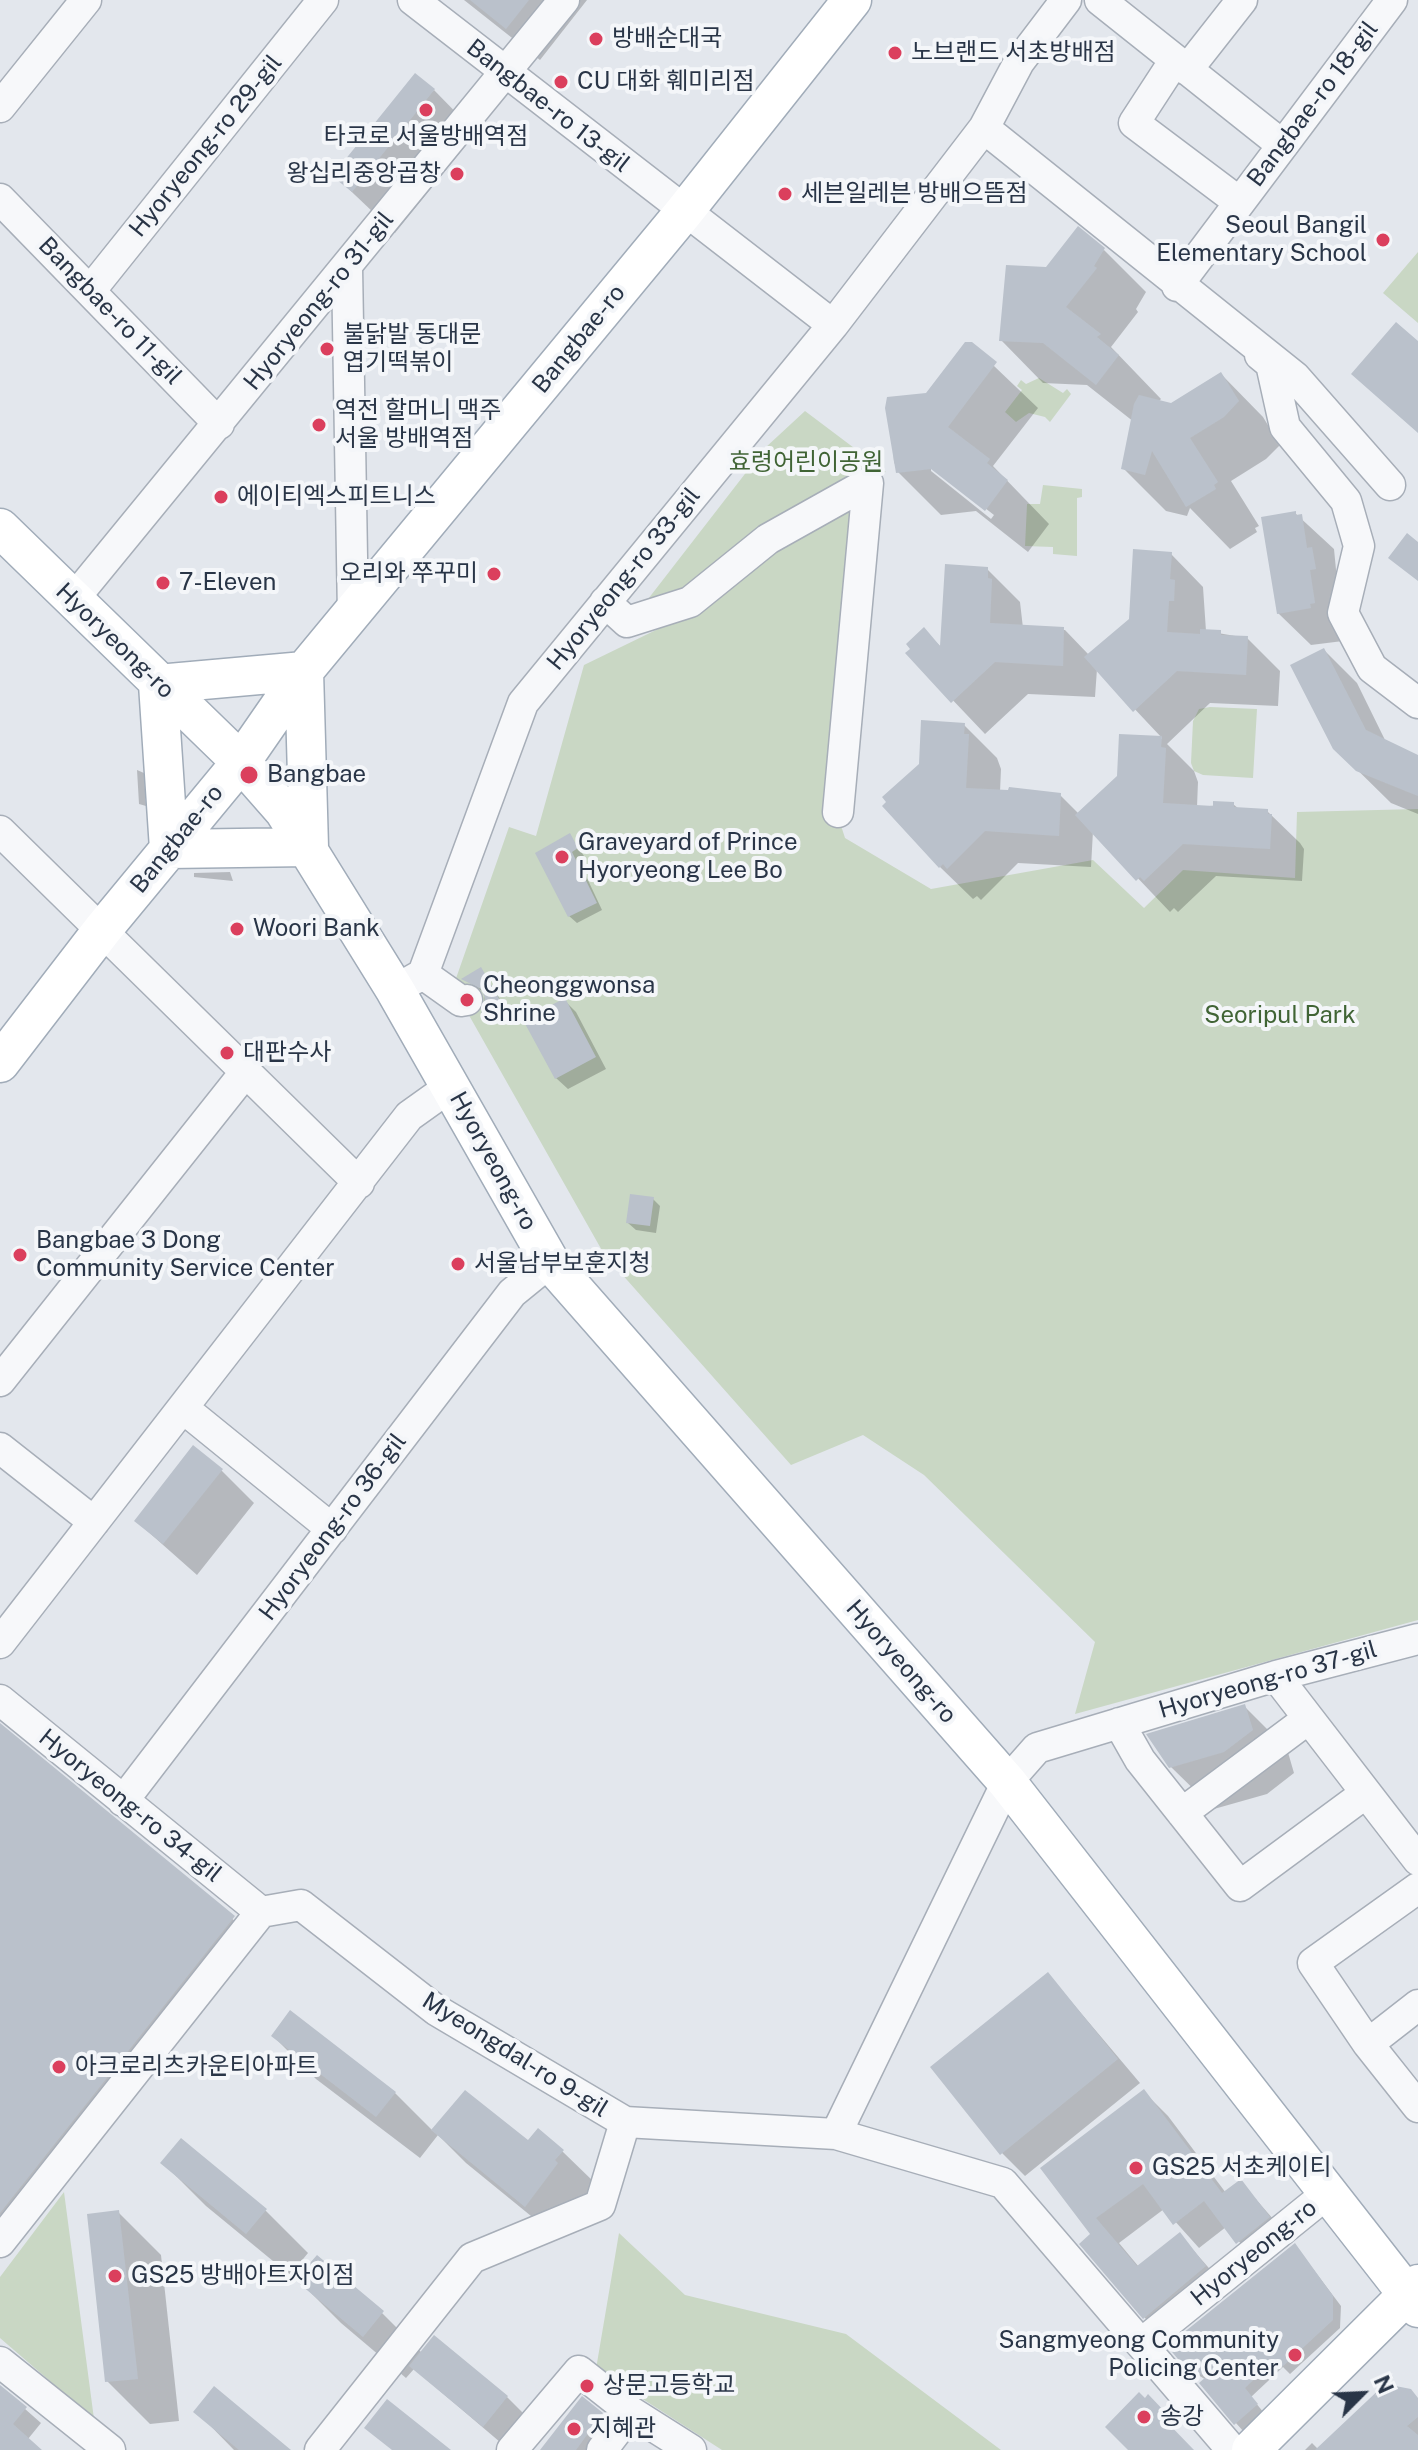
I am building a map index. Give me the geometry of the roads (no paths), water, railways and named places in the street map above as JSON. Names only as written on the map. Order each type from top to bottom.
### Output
[{"type":"main road","name":"Bangbae-ro","points":[[0,1063],[103,929],[241,762],[304,671],[684,212],[852,0]]},
{"type":"main road","name":"Hyoryeong-ro","points":[[0,528],[241,762],[284,811],[409,982],[451,1086],[550,1262],[1007,1782],[1414,2296]]},
{"type":"main road","points":[[304,671],[309,847],[169,849],[158,684],[304,671]]},
{"type":"main road","points":[[1251,2450],[1414,2296]]},
{"type":"street","points":[[0,107],[86,0]]},
{"type":"street","name":"Hyoryeong-ro 29-gil","points":[[90,291],[323,0]]},
{"type":"street","name":"Bangbae-ro 13-gil","points":[[413,0],[684,212]]},
{"type":"street","name":"Hyoryeong-ro 31-gil","points":[[72,601],[564,0]]},
{"type":"street","name":"Hyoryeong-ro 33-gil","points":[[409,982],[523,703],[833,325],[984,128],[1019,62],[1066,0]]},
{"type":"street","points":[[1239,202],[1134,123],[1181,65],[1242,0]]},
{"type":"street","name":"Bangbae-ro 18-gil","points":[[1177,286],[1392,0]]},
{"type":"street","points":[[1109,3],[1281,144]]},
{"type":"street","points":[[984,128],[1177,286],[1295,377],[1390,485]]},
{"type":"street","name":"Bangbae-ro 11-gil","points":[[0,199],[219,424]]},
{"type":"street","points":[[684,212],[833,325]]},
{"type":"street","points":[[347,267],[353,615]]},
{"type":"street","points":[[1213,314],[1271,364],[1285,427],[1346,501],[1359,546],[1343,613],[1372,668],[1418,703]]},
{"type":"street","points":[[605,602],[627,622],[690,602],[768,539],[868,483],[838,812]]},
{"type":"street","points":[[0,831],[359,1183]]},
{"type":"street","points":[[409,982],[461,1001],[467,1000]]},
{"type":"street","points":[[0,1381],[247,1070]]},
{"type":"street","points":[[0,1643],[409,1116],[451,1086]]},
{"type":"street","name":"Hyoryeong-ro 36-gil","points":[[123,1801],[512,1293],[550,1262]]},
{"type":"street","points":[[183,1408],[332,1529]]},
{"type":"street","points":[[0,1448],[94,1522]]},
{"type":"street","name":"Hyoryeong-ro 37-gil","points":[[1007,1782],[1037,1748],[1276,1676],[1418,1639]]},
{"type":"street","points":[[1276,1676],[1418,1860]]},
{"type":"street","name":"Hyoryeong-ro 34-gil","points":[[0,1700],[261,1912]]},
{"type":"street","points":[[1182,1813],[1308,1719]]},
{"type":"street","points":[[1119,1723],[1140,1760],[1240,1886],[1366,1793]]},
{"type":"street","points":[[836,2134],[1007,1782]]},
{"type":"street","points":[[1418,1888],[1313,1963],[1368,2044],[1418,2107]]},
{"type":"street","name":"Myeongdal-ro 9-gil","points":[[261,1912],[301,1905],[436,2010],[625,2122],[836,2134],[1003,2183],[1232,2450]]},
{"type":"street","points":[[0,2242],[261,1912]]},
{"type":"street","points":[[1368,2044],[1418,2005]]},
{"type":"street","points":[[320,2450],[472,2258],[600,2205],[625,2122]]},
{"type":"street","name":"Hyoryeong-ro","points":[[1142,2343],[1329,2192]]},
{"type":"street","points":[[0,2362],[110,2450]]},
{"type":"street","points":[[512,2450],[579,2371],[631,2412],[691,2450]]},
{"type":"street","points":[[602,2450],[631,2412]]},
{"type":"place","name":"방배순대국","points":[[596,39]]},
{"type":"place","name":"노브랜드 서초방배점","points":[[895,53]]},
{"type":"place","name":"CU 대화 훼미리점","points":[[561,82]]},
{"type":"place","name":"타코로 서울방배역점","points":[[426,110]]},
{"type":"place","name":"왕십리중앙곱창","points":[[457,174]]},
{"type":"place","name":"세븐일레븐 방배으뜸점","points":[[785,194]]},
{"type":"place","name":"Seoul Bangil Elementary School","points":[[1383,240]]},
{"type":"place","name":"불닭발 동대문 엽기떡볶이","points":[[327,349]]},
{"type":"place","name":"역전 할머니 맥주 서울 방배역점","points":[[319,425]]},
{"type":"place","name":"에이티엑스피트니스","points":[[221,497]]},
{"type":"place","name":"오리와 쭈꾸미","points":[[494,574]]},
{"type":"place","name":"7-Eleven","points":[[163,583]]},
{"type":"place","name":"Bangbae","points":[[249,775]]},
{"type":"place","name":"Graveyard of Prince Hyoryeong Lee Bo","points":[[562,857]]},
{"type":"place","name":"Woori Bank","points":[[237,929]]},
{"type":"place","name":"Cheonggwonsa Shrine","points":[[467,1000]]},
{"type":"place","name":"대판수사","points":[[227,1053]]},
{"type":"place","name":"Bangbae 3 Dong Community Service Center","points":[[20,1255]]},
{"type":"place","name":"서울남부보훈지청","points":[[458,1264]]},
{"type":"place","name":"아크로리츠카운티아파트","points":[[59,2067]]},
{"type":"place","name":"GS25 서초케이티","points":[[1136,2168]]},
{"type":"place","name":"GS25 방배아트자이점","points":[[115,2276]]},
{"type":"place","name":"Sangmyeong Community Policing Center","points":[[1295,2355]]},
{"type":"place","name":"상문고등학교","points":[[587,2386]]},
{"type":"place","name":"송강","points":[[1144,2417]]},
{"type":"place","name":"지혜관","points":[[574,2429]]},
{"type":"park label","name":"효령어린이공원","points":[[806,463]]},
{"type":"park label","name":"Seoripul Park","points":[[1280,1016]]}]
